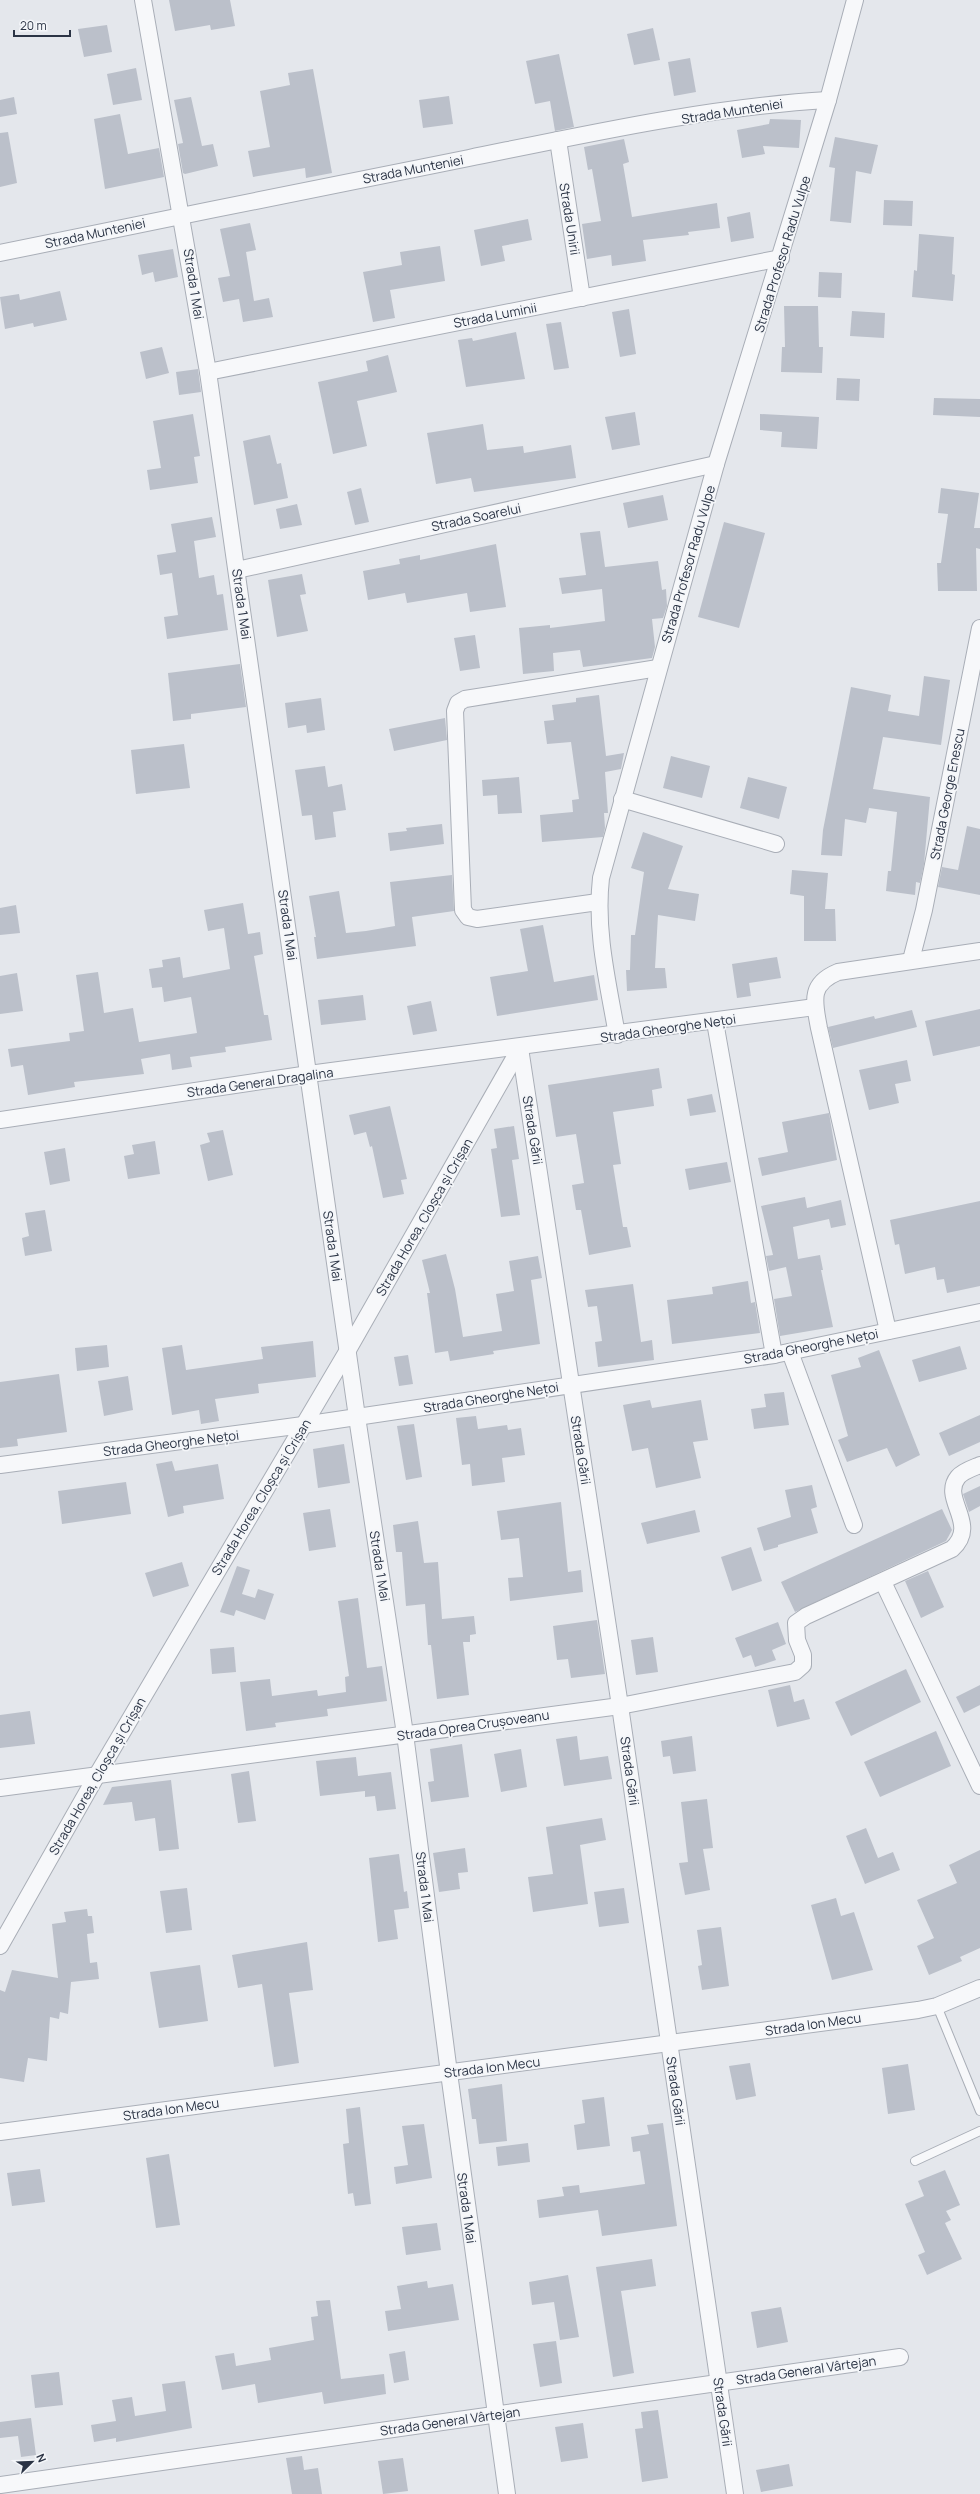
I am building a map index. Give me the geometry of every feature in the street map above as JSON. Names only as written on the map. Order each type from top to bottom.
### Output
[{"type":"street","name":"Strada 1 Mai","points":[[143,0],[182,215],[208,372],[237,570],[357,1417],[405,1734],[495,2415],[507,2494]]},
{"type":"street","name":"Strada Profesor Radu Vulpe","points":[[617,1035],[599,930],[598,902],[601,878],[658,668],[716,464],[781,258],[828,100],[855,0]]},
{"type":"street","name":"Strada Munteniei","points":[[0,252],[558,140],[725,111],[782,103],[828,100]]},
{"type":"street","name":"Strada Unirii","points":[[558,140],[582,298]]},
{"type":"street","name":"Strada Luminii","points":[[208,372],[781,258]]},
{"type":"street","name":"Strada Soarelui","points":[[237,570],[716,464]]},
{"type":"street","name":"Strada George Enescu","points":[[911,960],[924,910],[980,628]]},
{"type":"street","points":[[598,902],[477,919],[468,917],[463,910],[455,711],[458,703],[465,699],[658,668]]},
{"type":"street","points":[[622,799],[776,844]]},
{"type":"street","points":[[888,1331],[815,1007],[816,994],[819,984],[827,977],[838,972],[980,951]]},
{"type":"street","name":"Strada Gheorghe Nețoi","points":[[520,1048],[815,1007]]},
{"type":"street","points":[[715,1022],[774,1355]]},
{"type":"street","name":"Strada General Dragalina","points":[[0,1120],[309,1074],[520,1048]]},
{"type":"street","name":"Strada Horea, Cloșca și Crișan","points":[[0,1946],[97,1774],[348,1350],[520,1048]]},
{"type":"street","name":"Strada Gării","points":[[520,1048],[620,1706],[735,2494]]},
{"type":"street","name":"Strada Gheorghe Nețoi","points":[[0,1465],[303,1425],[774,1355],[980,1312]]},
{"type":"street","points":[[790,1352],[854,1525]]},
{"type":"street","points":[[980,1465],[959,1477],[954,1486],[955,1496],[963,1515],[966,1532],[961,1543],[952,1549],[883,1582],[980,1786]]},
{"type":"street","name":"Strada Oprea Crușoveanu","points":[[0,1788],[620,1706],[795,1672],[802,1665],[804,1655],[797,1640],[796,1623],[806,1616],[883,1582]]},
{"type":"street","name":"Strada Ion Mecu","points":[[0,2132],[669,2044],[937,2006],[980,1988]]},
{"type":"street","name":"Strada General Vârtejan","points":[[0,2485],[900,2357]]},
{"type":"lane","points":[[937,2006],[980,2111]]},
{"type":"lane","points":[[915,2161],[980,2131]]},
{"type":"building","points":[[169,0],[230,0],[235,26],[211,30],[210,25],[175,31]]},
{"type":"building","points":[[107,25],[112,52],[84,57],[78,29]]},
{"type":"building","points":[[653,28],[660,60],[634,65],[627,34]]},
{"type":"building","points":[[559,54],[574,127],[555,131],[550,101],[535,104],[526,61]]},
{"type":"building","points":[[690,58],[696,92],[674,96],[668,62]]},
{"type":"building","points":[[136,68],[142,100],[113,105],[107,74]]},
{"type":"building","points":[[313,69],[332,173],[306,178],[305,168],[253,177],[248,151],[270,147],[260,91],[290,85],[288,73]]},
{"type":"building","points":[[449,96],[453,124],[423,128],[419,100]]},
{"type":"building","points":[[14,97],[17,114],[0,117],[0,100]]},
{"type":"building","points":[[191,97],[202,146],[213,144],[218,166],[185,174],[183,173],[178,144],[183,143],[174,100]]},
{"type":"building","points":[[120,114],[128,154],[159,148],[164,177],[105,189],[94,119]]},
{"type":"building","points":[[770,119],[801,120],[799,148],[763,146],[765,154],[742,158],[737,130],[769,124]]},
{"type":"building","points":[[8,132],[17,183],[0,187],[0,133]]},
{"type":"building","points":[[835,137],[878,145],[871,174],[856,171],[851,223],[830,221],[835,168],[829,167]]},
{"type":"building","points":[[624,139],[629,162],[623,164],[632,217],[717,203],[720,228],[688,232],[689,235],[643,240],[646,261],[612,266],[611,255],[587,259],[582,224],[601,221],[592,169],[588,170],[584,147]]},
{"type":"building","points":[[884,200],[913,201],[912,226],[883,225]]},
{"type":"building","points":[[750,212],[754,238],[731,242],[727,217]]},
{"type":"building","points":[[528,219],[532,240],[502,246],[505,261],[481,266],[474,230]]},
{"type":"building","points":[[250,223],[256,250],[246,252],[254,301],[269,298],[273,317],[243,322],[239,299],[223,302],[218,278],[230,276],[220,229]]},
{"type":"building","points":[[919,234],[954,237],[952,274],[955,275],[953,301],[912,297],[914,270],[917,271]]},
{"type":"building","points":[[440,246],[445,281],[390,290],[395,318],[373,322],[363,272],[402,265],[400,252]]},
{"type":"building","points":[[173,249],[178,277],[155,282],[153,272],[142,275],[138,255]]},
{"type":"building","points":[[819,272],[842,273],[841,298],[818,297]]},
{"type":"building","points":[[60,291],[67,320],[34,327],[33,323],[5,329],[0,297],[19,294],[20,300]]},
{"type":"building","points":[[784,306],[818,306],[819,347],[823,347],[822,373],[781,372],[782,347],[785,347]]},
{"type":"building","points":[[629,309],[636,354],[620,357],[612,312]]},
{"type":"building","points":[[852,311],[885,313],[884,338],[850,336]]},
{"type":"building","points":[[561,322],[569,368],[554,370],[546,324]]},
{"type":"building","points":[[516,332],[525,379],[466,387],[458,340],[472,338],[473,341]]},
{"type":"building","points":[[162,347],[169,373],[146,379],[140,352]]},
{"type":"building","points":[[388,355],[397,392],[357,401],[367,446],[333,454],[318,382],[368,371],[366,361]]},
{"type":"building","points":[[198,369],[201,392],[179,395],[176,372]]},
{"type":"building","points":[[837,378],[860,379],[859,401],[836,400]]},
{"type":"building","points":[[934,398],[980,399],[980,417],[933,415]]},
{"type":"building","points":[[635,412],[640,445],[612,450],[605,417]]},
{"type":"building","points":[[193,414],[200,456],[194,457],[198,483],[150,490],[147,470],[161,468],[153,421]]},
{"type":"building","points":[[760,414],[819,417],[817,449],[781,447],[782,432],[760,430]]},
{"type":"building","points":[[483,424],[487,450],[523,446],[524,453],[571,445],[576,478],[474,492],[471,478],[436,484],[427,433]]},
{"type":"building","points":[[270,435],[277,464],[281,463],[288,498],[254,505],[243,441]]},
{"type":"building","points":[[361,488],[369,522],[355,525],[347,492]]},
{"type":"building","points":[[941,488],[979,493],[974,528],[980,528],[980,549],[976,548],[977,591],[938,591],[937,563],[941,563],[948,514],[938,513]]},
{"type":"building","points":[[663,495],[668,520],[628,528],[623,503]]},
{"type":"building","points":[[297,504],[302,525],[280,529],[276,509]]},
{"type":"building","points":[[212,517],[216,537],[194,541],[199,578],[214,575],[217,595],[223,594],[228,630],[167,639],[164,617],[178,615],[172,573],[160,575],[157,555],[176,552],[171,524]]},
{"type":"building","points":[[724,522],[765,533],[739,628],[698,617]]},
{"type":"building","points":[[600,531],[605,567],[658,561],[662,590],[666,589],[667,606],[663,618],[652,619],[655,647],[652,658],[583,667],[580,650],[553,653],[554,671],[523,674],[519,628],[550,625],[550,628],[605,621],[602,589],[562,594],[559,578],[586,575],[580,533]]},
{"type":"building","points":[[496,544],[506,607],[470,612],[467,593],[407,603],[405,593],[368,600],[363,571],[400,564],[399,559],[420,555],[420,560]]},
{"type":"building","points":[[302,574],[306,594],[300,595],[308,631],[277,637],[268,580]]},
{"type":"building","points":[[475,635],[480,668],[460,671],[454,638]]},
{"type":"building","points":[[240,664],[246,707],[191,714],[191,719],[173,721],[168,673]]},
{"type":"building","points":[[924,676],[950,680],[941,745],[883,737],[873,789],[930,797],[924,864],[920,883],[916,882],[915,895],[886,891],[888,871],[891,871],[897,812],[869,808],[866,823],[845,819],[842,856],[821,855],[823,830],[851,687],[891,695],[888,711],[919,716]]},
{"type":"building","points":[[599,695],[606,756],[624,753],[621,769],[605,772],[608,813],[604,813],[605,828],[603,837],[542,842],[540,815],[573,812],[572,800],[579,799],[571,742],[547,744],[544,721],[554,720],[552,705],[576,702],[576,698]]},
{"type":"building","points":[[321,698],[325,730],[307,733],[306,725],[288,728],[285,703]]},
{"type":"building","points":[[445,718],[447,740],[394,751],[389,729]]},
{"type":"building","points":[[184,744],[190,788],[136,794],[131,750]]},
{"type":"building","points":[[671,756],[710,766],[702,798],[663,788]]},
{"type":"building","points":[[325,766],[328,787],[342,784],[346,810],[333,812],[336,837],[315,840],[312,815],[302,816],[295,770]]},
{"type":"building","points":[[519,777],[522,813],[498,814],[497,795],[483,796],[482,780]]},
{"type":"building","points":[[748,777],[787,787],[779,819],[740,808]]},
{"type":"building","points":[[442,824],[444,844],[390,851],[388,833],[407,831],[406,828]]},
{"type":"building","points":[[967,826],[980,829],[980,895],[938,887],[942,867],[958,870]]},
{"type":"building","points":[[643,832],[683,846],[668,889],[699,894],[695,921],[658,915],[655,968],[665,968],[667,988],[627,991],[626,970],[630,970],[631,935],[635,935],[644,872],[631,868]]},
{"type":"building","points":[[792,870],[828,873],[825,909],[835,909],[836,941],[804,941],[804,896],[790,894]]},
{"type":"building","points":[[452,875],[454,911],[412,917],[416,946],[317,959],[314,937],[316,937],[309,896],[339,891],[346,933],[366,931],[395,926],[390,882]]},
{"type":"building","points":[[243,903],[248,934],[260,932],[263,954],[254,956],[264,1015],[268,1015],[272,1040],[225,1047],[226,1052],[190,1057],[192,1067],[172,1070],[170,1054],[141,1059],[144,1074],[74,1082],[75,1087],[28,1095],[23,1065],[11,1067],[8,1049],[70,1041],[69,1033],[84,1031],[76,975],[98,972],[104,1013],[133,1008],[139,1042],[197,1033],[191,997],[164,1002],[162,987],[152,988],[149,969],[163,967],[162,960],[180,957],[183,978],[230,969],[224,928],[208,931],[204,910]]},
{"type":"building","points":[[16,905],[20,933],[0,935],[0,908]]},
{"type":"building","points":[[543,925],[554,982],[594,975],[598,1000],[497,1016],[490,977],[528,971],[520,929]]},
{"type":"building","points":[[777,957],[781,978],[749,983],[751,996],[737,998],[732,964]]},
{"type":"building","points":[[17,973],[23,1011],[0,1014],[0,976]]},
{"type":"building","points":[[363,995],[366,1020],[321,1025],[318,1000]]},
{"type":"building","points":[[431,1001],[437,1031],[413,1035],[407,1006]]},
{"type":"building","points":[[980,1009],[980,1046],[933,1056],[925,1021]]},
{"type":"building","points":[[912,1010],[917,1027],[833,1048],[828,1027],[874,1016],[875,1019]]},
{"type":"building","points":[[907,1060],[911,1081],[895,1084],[899,1103],[869,1110],[859,1070]]},
{"type":"building","points":[[659,1068],[662,1088],[652,1090],[654,1106],[613,1112],[621,1164],[613,1165],[623,1227],[627,1227],[631,1247],[589,1255],[581,1210],[576,1210],[572,1185],[584,1183],[576,1134],[556,1137],[548,1085]]},
{"type":"building","points":[[712,1094],[716,1112],[690,1116],[687,1099]]},
{"type":"building","points":[[390,1106],[407,1179],[401,1180],[404,1194],[383,1198],[372,1146],[370,1147],[366,1132],[354,1135],[349,1115]]},
{"type":"building","points":[[829,1113],[837,1160],[762,1176],[758,1158],[788,1152],[782,1122]]},
{"type":"building","points":[[514,1126],[519,1159],[512,1160],[520,1215],[501,1217],[491,1149],[497,1148],[494,1129]]},
{"type":"building","points":[[223,1130],[233,1175],[208,1181],[200,1145],[210,1142],[207,1133]]},
{"type":"building","points":[[155,1141],[160,1174],[128,1179],[124,1156],[134,1154],[132,1145]]},
{"type":"building","points":[[65,1148],[70,1181],[50,1185],[44,1152]]},
{"type":"building","points":[[727,1162],[731,1182],[689,1190],[685,1169]]},
{"type":"building","points":[[805,1197],[807,1208],[841,1200],[846,1225],[831,1228],[829,1219],[793,1227],[798,1259],[820,1255],[823,1270],[821,1270],[833,1327],[780,1336],[774,1299],[792,1296],[786,1267],[769,1271],[766,1256],[773,1255],[761,1206]]},
{"type":"building","points":[[980,1201],[980,1286],[947,1293],[944,1279],[937,1280],[935,1267],[905,1274],[899,1244],[895,1245],[890,1220]]},
{"type":"building","points":[[45,1210],[52,1251],[25,1256],[22,1238],[29,1236],[25,1213]]},
{"type":"building","points":[[446,1254],[455,1289],[463,1337],[502,1331],[496,1294],[514,1291],[509,1261],[538,1256],[542,1278],[531,1280],[540,1344],[493,1351],[494,1354],[450,1361],[448,1351],[435,1353],[427,1293],[430,1293],[422,1260]]},
{"type":"building","points":[[748,1281],[751,1303],[755,1302],[760,1333],[672,1344],[667,1300],[713,1294],[712,1287]]},
{"type":"building","points":[[633,1284],[641,1342],[652,1340],[654,1360],[598,1367],[595,1342],[602,1341],[597,1306],[588,1307],[585,1290]]},
{"type":"building","points":[[313,1341],[316,1377],[258,1384],[259,1393],[215,1399],[219,1421],[201,1424],[199,1410],[172,1415],[162,1348],[182,1345],[186,1370],[263,1359],[261,1347]]},
{"type":"building","points":[[107,1345],[109,1367],[77,1371],[75,1348]]},
{"type":"building","points":[[960,1346],[967,1369],[919,1382],[912,1360]]},
{"type":"building","points":[[879,1350],[920,1455],[896,1467],[887,1448],[847,1462],[838,1440],[848,1436],[831,1375],[861,1367],[858,1358]]},
{"type":"building","points":[[408,1355],[413,1384],[399,1386],[394,1357]]},
{"type":"building","points":[[59,1374],[67,1432],[17,1439],[18,1446],[0,1448],[0,1382]]},
{"type":"building","points":[[128,1376],[133,1410],[104,1416],[98,1381]]},
{"type":"building","points":[[784,1392],[789,1425],[754,1429],[751,1409],[766,1407],[764,1394]]},
{"type":"building","points":[[650,1400],[652,1408],[701,1400],[708,1440],[693,1442],[701,1478],[656,1488],[648,1448],[632,1451],[623,1405]]},
{"type":"building","points":[[980,1415],[980,1442],[949,1456],[939,1433]]},
{"type":"building","points":[[476,1416],[478,1429],[507,1425],[508,1430],[521,1428],[525,1455],[502,1458],[505,1482],[472,1486],[470,1464],[462,1465],[456,1418]]},
{"type":"building","points":[[414,1424],[422,1477],[406,1480],[397,1426]]},
{"type":"building","points":[[344,1444],[350,1483],[318,1488],[313,1449]]},
{"type":"building","points":[[172,1461],[175,1471],[218,1464],[224,1499],[183,1506],[184,1513],[168,1517],[156,1464]]},
{"type":"building","points":[[126,1482],[131,1514],[62,1524],[58,1491]]},
{"type":"building","points":[[812,1485],[817,1507],[811,1509],[818,1533],[778,1545],[778,1547],[764,1551],[757,1528],[791,1517],[785,1490]]},
{"type":"building","points":[[980,1486],[980,1506],[969,1512],[963,1494]]},
{"type":"building","points":[[561,1502],[568,1572],[581,1570],[583,1592],[510,1601],[508,1578],[523,1577],[519,1538],[501,1540],[497,1511]]},
{"type":"building","points":[[330,1509],[336,1547],[309,1551],[303,1513]]},
{"type":"building","points":[[942,1509],[952,1530],[946,1541],[795,1612],[781,1582]]},
{"type":"building","points":[[695,1510],[700,1532],[647,1544],[641,1523]]},
{"type":"building","points":[[418,1521],[424,1563],[438,1562],[442,1619],[474,1616],[476,1634],[470,1635],[470,1642],[463,1642],[469,1695],[437,1699],[431,1645],[428,1645],[425,1604],[406,1606],[402,1552],[396,1552],[393,1525]]},
{"type":"building","points":[[751,1547],[762,1581],[732,1591],[721,1557]]},
{"type":"building","points":[[182,1562],[189,1586],[153,1597],[145,1573]]},
{"type":"building","points":[[237,1566],[250,1570],[242,1594],[255,1598],[258,1589],[274,1594],[265,1620],[236,1610],[234,1616],[220,1612]]},
{"type":"building","points":[[928,1571],[944,1607],[921,1618],[905,1581]]},
{"type":"building","points":[[358,1598],[367,1668],[382,1666],[387,1701],[327,1709],[328,1716],[275,1723],[276,1727],[246,1731],[240,1682],[270,1679],[272,1696],[317,1690],[318,1696],[346,1692],[345,1677],[349,1676],[338,1601]]},
{"type":"building","points":[[597,1620],[605,1674],[571,1678],[568,1659],[557,1660],[553,1626]]},
{"type":"building","points":[[778,1622],[786,1644],[772,1650],[776,1660],[755,1667],[751,1655],[743,1658],[735,1638]]},
{"type":"building","points":[[653,1637],[658,1672],[636,1675],[631,1640]]},
{"type":"building","points":[[234,1647],[236,1672],[212,1674],[210,1649]]},
{"type":"building","points":[[906,1669],[921,1702],[851,1736],[835,1702]]},
{"type":"building","points":[[790,1685],[794,1702],[804,1699],[810,1719],[777,1727],[768,1690]]},
{"type":"building","points":[[980,1685],[980,1705],[964,1713],[956,1697]]},
{"type":"building","points":[[30,1711],[35,1744],[0,1748],[0,1715]]},
{"type":"building","points":[[936,1731],[951,1766],[880,1797],[864,1762]]},
{"type":"building","points":[[577,1736],[580,1760],[608,1756],[612,1779],[564,1786],[556,1739]]},
{"type":"building","points":[[692,1736],[696,1771],[673,1774],[670,1756],[663,1757],[661,1741]]},
{"type":"building","points":[[462,1744],[469,1797],[431,1802],[428,1782],[434,1781],[430,1749]]},
{"type":"building","points":[[521,1749],[527,1787],[501,1792],[494,1754]]},
{"type":"building","points":[[356,1757],[358,1776],[391,1772],[396,1809],[377,1811],[375,1796],[365,1797],[365,1791],[320,1796],[316,1761]]},
{"type":"building","points":[[249,1771],[256,1821],[238,1823],[231,1774]]},
{"type":"building","points":[[171,1780],[179,1849],[159,1851],[155,1818],[135,1821],[132,1802],[103,1805],[112,1787]]},
{"type":"building","points":[[707,1799],[713,1848],[703,1849],[710,1890],[685,1895],[679,1863],[688,1862],[681,1802]]},
{"type":"building","points":[[602,1818],[606,1840],[580,1845],[588,1904],[533,1912],[528,1877],[553,1874],[546,1827]]},
{"type":"building","points":[[866,1828],[878,1858],[893,1852],[900,1870],[865,1884],[846,1836]]},
{"type":"building","points":[[465,1848],[468,1872],[458,1873],[460,1889],[439,1892],[433,1853]]},
{"type":"building","points":[[980,1850],[980,1948],[960,1957],[962,1961],[929,1975],[917,1946],[934,1938],[917,1900],[957,1883],[949,1865]]},
{"type":"building","points":[[399,1854],[404,1892],[407,1891],[409,1908],[394,1910],[398,1939],[378,1942],[369,1858]]},
{"type":"building","points":[[187,1888],[192,1930],[166,1933],[160,1891]]},
{"type":"building","points":[[624,1888],[629,1923],[599,1927],[594,1892]]},
{"type":"building","points":[[836,1898],[841,1916],[854,1912],[873,1970],[832,1980],[811,1905]]},
{"type":"building","points":[[87,1909],[88,1916],[92,1916],[94,1933],[87,1934],[90,1963],[97,1962],[99,1979],[71,1982],[68,2014],[60,2012],[59,2019],[50,2017],[47,2061],[28,2058],[24,2082],[0,2078],[0,1990],[5,1992],[12,1970],[58,1978],[52,1924],[66,1922],[64,1912]]},
{"type":"building","points":[[721,1927],[729,1986],[702,1990],[698,1966],[702,1965],[697,1930]]},
{"type":"building","points":[[307,1942],[313,1990],[289,1993],[299,2063],[274,2067],[262,1984],[238,1988],[232,1955]]},
{"type":"building","points":[[200,1965],[208,2021],[159,2028],[150,1972]]},
{"type":"building","points":[[750,2063],[756,2096],[736,2100],[729,2066]]},
{"type":"building","points":[[908,2064],[915,2110],[888,2114],[882,2068]]},
{"type":"building","points":[[502,2084],[507,2141],[479,2144],[476,2119],[472,2119],[468,2089]]},
{"type":"building","points":[[604,2097],[610,2146],[577,2150],[574,2125],[585,2123],[582,2100]]},
{"type":"building","points":[[360,2107],[371,2204],[355,2206],[353,2193],[348,2194],[343,2144],[349,2143],[346,2109]]},
{"type":"building","points":[[663,2123],[677,2226],[602,2236],[598,2210],[539,2218],[537,2200],[564,2196],[562,2187],[579,2185],[580,2193],[645,2184],[640,2151],[633,2152],[631,2137],[649,2134],[647,2125]]},
{"type":"building","points":[[424,2124],[432,2178],[396,2184],[394,2167],[408,2165],[402,2126]]},
{"type":"building","points":[[528,2143],[530,2162],[498,2166],[496,2147]]},
{"type":"building","points":[[169,2154],[180,2225],[156,2228],[146,2158]]},
{"type":"building","points":[[40,2169],[45,2202],[12,2206],[7,2173]]},
{"type":"building","points":[[945,2170],[960,2205],[946,2211],[951,2220],[945,2223],[962,2259],[927,2275],[918,2255],[925,2252],[905,2204],[924,2196],[918,2181]]},
{"type":"building","points":[[437,2223],[441,2250],[406,2255],[402,2227]]},
{"type":"building","points":[[652,2259],[656,2286],[621,2291],[634,2373],[613,2377],[596,2267]]},
{"type":"building","points":[[568,2275],[579,2337],[560,2340],[554,2302],[532,2305],[529,2282]]},
{"type":"building","points":[[427,2281],[428,2288],[453,2284],[459,2320],[388,2331],[385,2311],[401,2309],[397,2286]]},
{"type":"building","points":[[330,2300],[341,2379],[384,2374],[386,2394],[324,2404],[322,2392],[258,2403],[255,2384],[222,2390],[215,2356],[234,2353],[236,2366],[271,2360],[269,2348],[314,2340],[311,2317],[318,2316],[316,2301]]},
{"type":"building","points":[[781,2307],[788,2342],[757,2348],[751,2312]]},
{"type":"building","points":[[556,2341],[562,2383],[540,2387],[533,2344]]},
{"type":"building","points":[[405,2351],[409,2380],[394,2383],[389,2354]]},
{"type":"building","points":[[59,2372],[63,2405],[35,2408],[31,2375]]},
{"type":"building","points":[[185,2381],[192,2428],[116,2442],[116,2438],[94,2442],[91,2425],[116,2421],[112,2400],[132,2397],[135,2416],[166,2411],[162,2384]]},
{"type":"building","points":[[658,2410],[668,2478],[642,2482],[635,2429],[643,2428],[641,2412]]},
{"type":"building","points":[[31,2418],[36,2455],[21,2457],[18,2436],[0,2438],[0,2422]]},
{"type":"building","points":[[583,2423],[588,2458],[561,2462],[555,2427]]},
{"type":"building","points":[[302,2456],[304,2470],[318,2468],[322,2494],[292,2494],[286,2458]]},
{"type":"building","points":[[403,2458],[408,2491],[383,2494],[378,2461]]},
{"type":"building","points":[[789,2464],[793,2486],[761,2492],[756,2470]]}]
